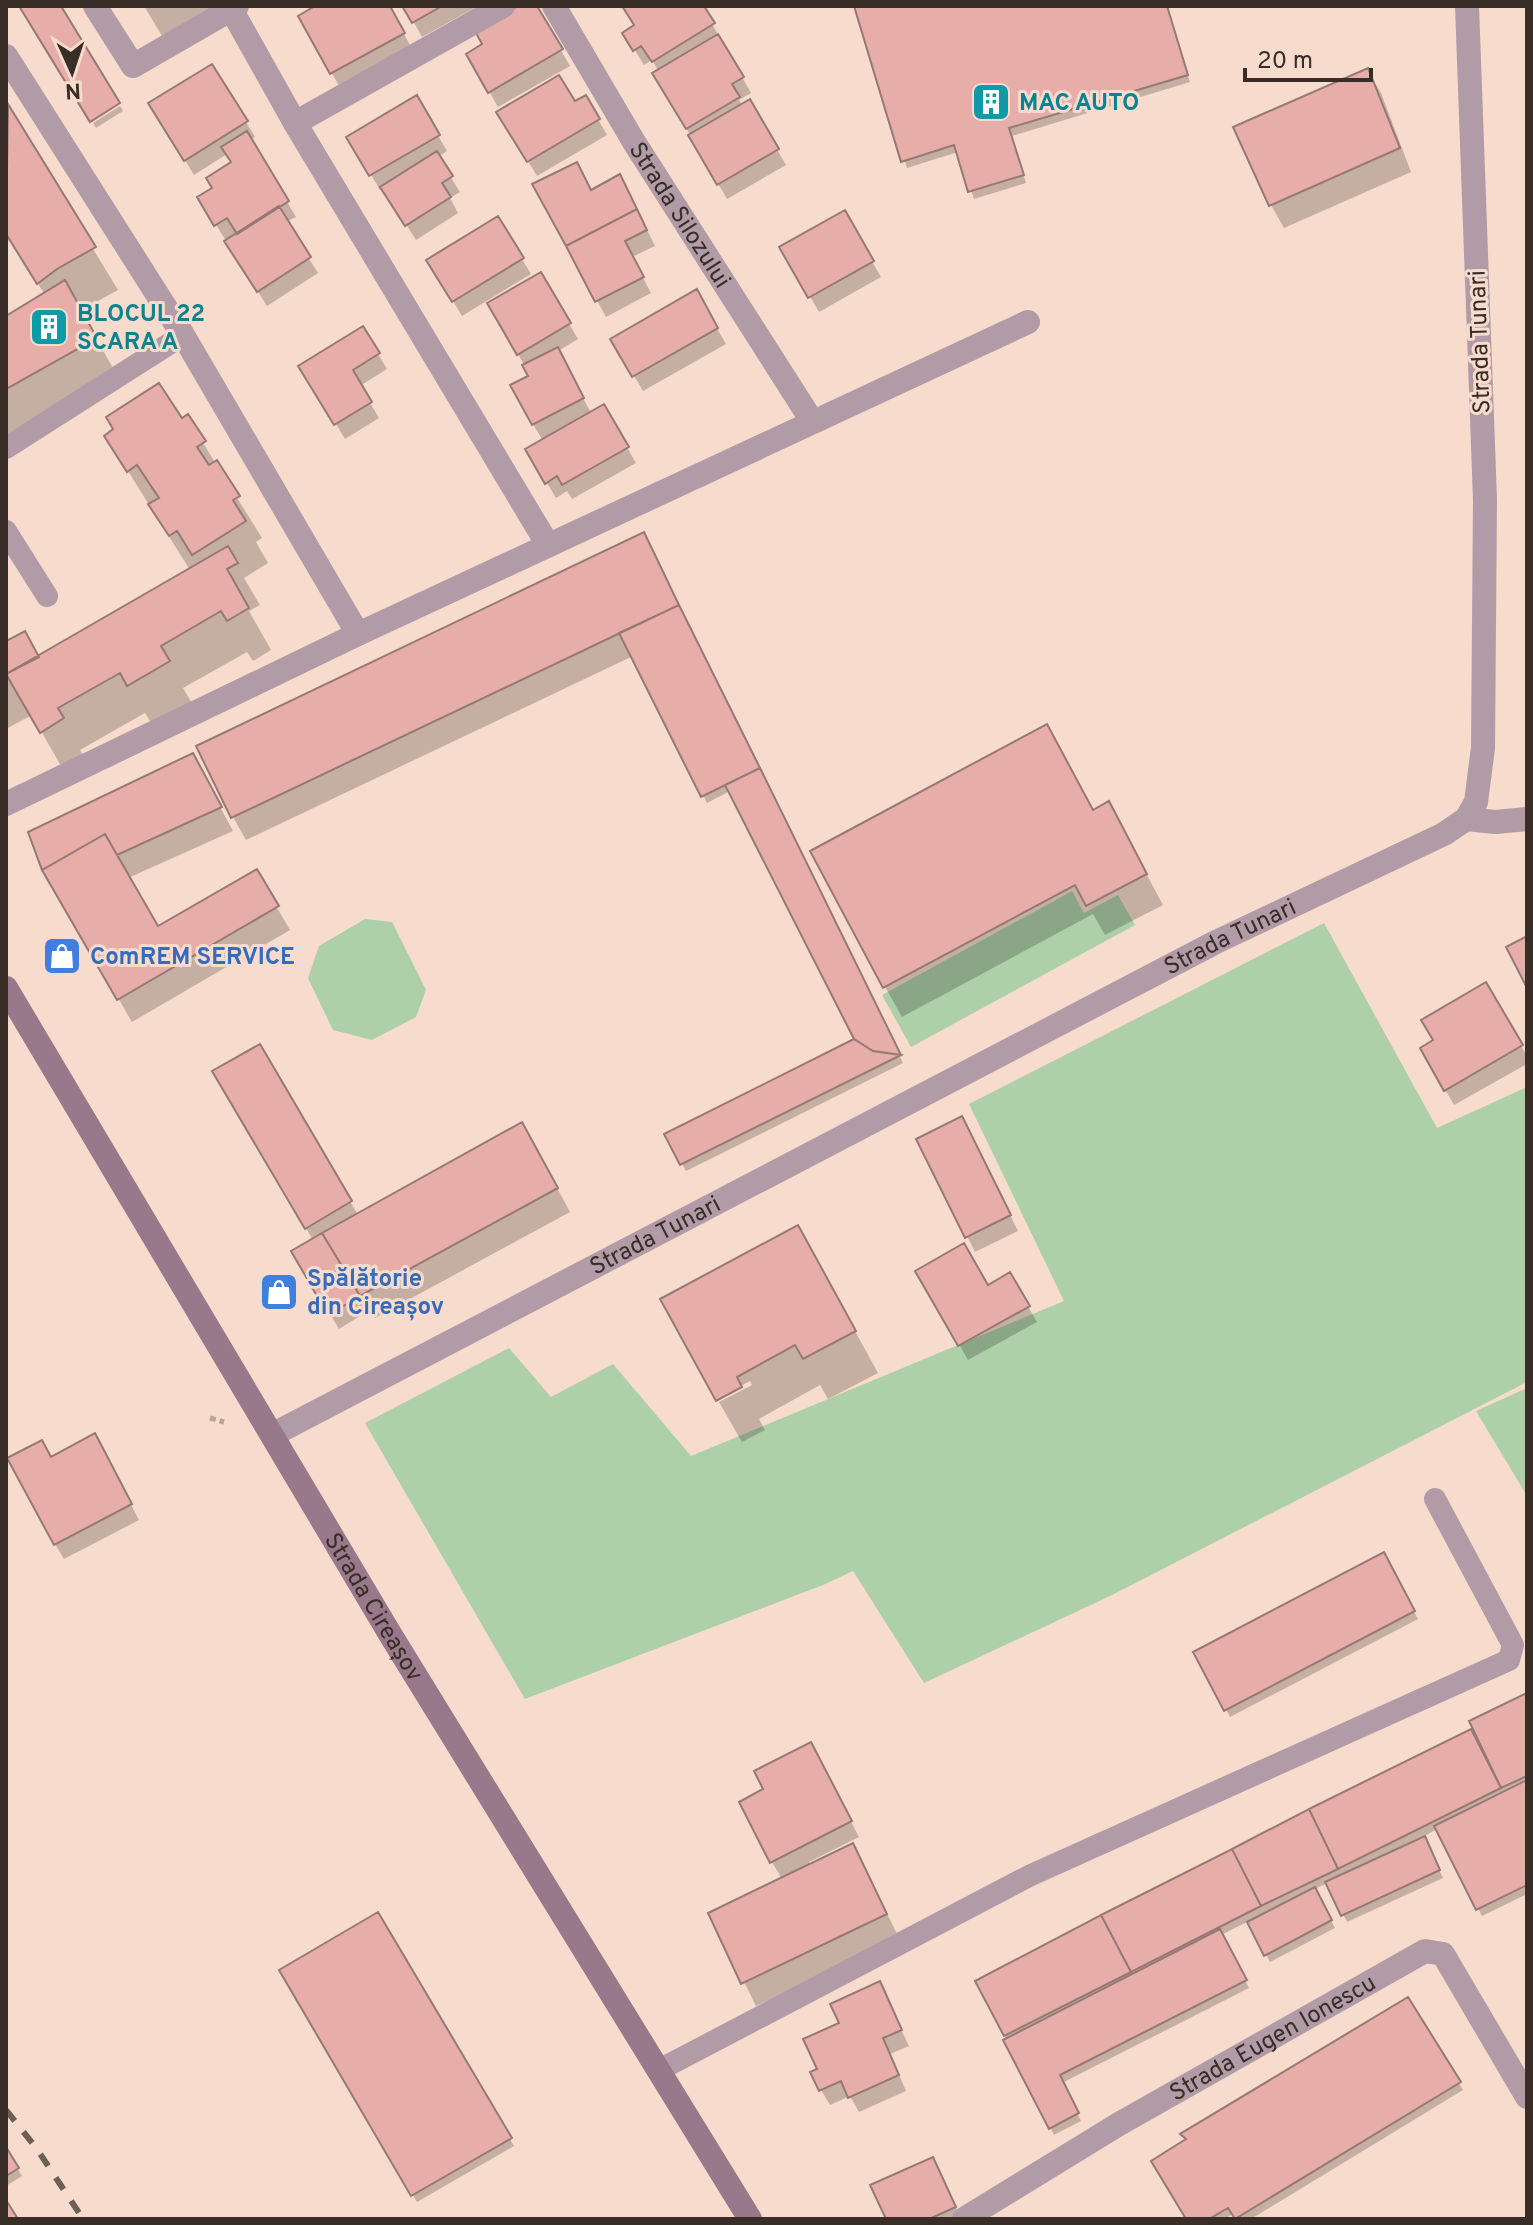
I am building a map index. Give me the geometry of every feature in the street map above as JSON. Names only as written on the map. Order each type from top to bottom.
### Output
[{"type":"main road","name":"Strada Cireașov","points":[[6,988],[390,1634],[750,2219]]},
{"type":"street","points":[[95,6],[133,66],[234,8],[295,123],[548,545]]},
{"type":"street","points":[[295,123],[503,6]]},
{"type":"street","name":"Strada Silozului","points":[[554,6],[634,142],[812,421]]},
{"type":"street","name":"Strada Tunari","points":[[272,1435],[1216,942],[1444,834],[1466,819],[1476,802],[1483,748],[1485,500],[1467,6]]},
{"type":"street","points":[[9,66],[183,335],[358,634]]},
{"type":"street","points":[[6,804],[358,634],[1028,322]]},
{"type":"street","points":[[1466,819],[1495,822],[1527,819]]},
{"type":"street","name":"Strada Eugen Ionescu","points":[[964,2219],[1119,2124],[1425,1951],[1443,1954],[1527,2097]]},
{"type":"lane","points":[[6,448],[183,335]]},
{"type":"lane","points":[[6,531],[47,596]]},
{"type":"lane","points":[[659,2070],[1029,1876],[1509,1660],[1513,1645],[1435,1499]]},
{"type":"green space","points":[[1072,891],[1084,913],[1118,895],[1135,925],[911,1047],[882,995]]},
{"type":"green space","points":[[365,919],[392,922],[426,990],[416,1017],[372,1040],[333,1030],[308,978],[319,946]]},
{"type":"green space","points":[[1324,923],[1437,1128],[1527,1087],[1527,1382],[1110,1596],[924,1683],[853,1571],[525,1699],[365,1423],[509,1348],[551,1397],[613,1364],[691,1456],[1064,1301],[969,1104]]},
{"type":"green space","points":[[1527,1388],[1527,1496],[1476,1411]]},
{"type":"building","points":[[19,6],[61,6],[120,103],[90,122]]},
{"type":"building","points":[[315,6],[390,6],[405,33],[330,74],[298,16]]},
{"type":"building","points":[[402,6],[442,6],[412,23]]},
{"type":"building","points":[[518,6],[537,6],[563,49],[488,93],[466,54],[482,44],[475,31]]},
{"type":"building","points":[[622,6],[704,6],[715,23],[652,62],[641,46],[633,51],[622,33],[634,25]]},
{"type":"building","name":"MAC AUTO","points":[[854,6],[1167,6],[1188,75],[1009,128],[1024,175],[968,192],[954,145],[901,162]]},
{"type":"building","points":[[718,34],[744,77],[732,84],[740,97],[686,129],[652,73]]},
{"type":"building","points":[[212,64],[248,121],[184,161],[148,103]]},
{"type":"building","points":[[1368,68],[1400,148],[1269,206],[1233,127]]},
{"type":"building","points":[[559,75],[575,101],[586,95],[600,119],[527,162],[496,112]]},
{"type":"building","points":[[417,95],[440,135],[369,176],[346,137]]},
{"type":"building","points":[[750,99],[779,149],[717,185],[688,135]]},
{"type":"building","points":[[8,104],[96,247],[37,284],[6,234]]},
{"type":"building","points":[[247,131],[289,201],[237,234],[227,218],[214,226],[197,197],[212,188],[206,178],[231,162],[221,147]]},
{"type":"building","points":[[437,151],[453,176],[442,183],[451,197],[405,226],[380,187]]},
{"type":"building","points":[[577,162],[591,190],[620,174],[637,209],[566,246],[532,184]]},
{"type":"building","points":[[279,206],[311,257],[257,292],[224,241]]},
{"type":"building","points":[[637,209],[647,230],[625,241],[644,277],[595,302],[566,246]]},
{"type":"building","points":[[845,210],[874,261],[808,298],[779,247]]},
{"type":"building","points":[[498,216],[524,258],[452,302],[426,260]]},
{"type":"building","points":[[541,272],[571,323],[517,355],[487,303]]},
{"type":"building","name":"BLOCUL 22 SCARA A","points":[[65,280],[97,338],[6,389],[6,316]]},
{"type":"building","points":[[697,289],[718,328],[632,377],[610,339]]},
{"type":"building","points":[[363,326],[380,353],[353,370],[372,402],[334,425],[298,366]]},
{"type":"building","points":[[558,347],[584,398],[532,425],[510,385],[528,376],[522,365]]},
{"type":"building","points":[[159,383],[182,418],[188,414],[206,441],[197,447],[209,465],[217,460],[240,496],[233,500],[246,521],[192,555],[177,531],[169,536],[148,504],[159,498],[137,465],[127,472],[104,436],[113,429],[106,417]]},
{"type":"building","points":[[604,404],[629,447],[562,485],[557,476],[545,484],[525,449]]},
{"type":"building","points":[[644,532],[679,605],[231,818],[196,746]]},
{"type":"building","points":[[228,546],[238,563],[227,569],[249,608],[227,621],[221,611],[161,646],[170,661],[127,686],[120,673],[58,708],[64,718],[40,733],[6,674]]},
{"type":"building","points":[[679,605],[760,768],[701,797],[619,633]]},
{"type":"building","points":[[25,631],[39,657],[6,674],[6,641]]},
{"type":"building","points":[[1047,724],[1093,810],[1109,801],[1147,874],[1086,906],[1075,885],[883,988],[810,851]]},
{"type":"building","points":[[193,753],[222,807],[117,855],[105,834],[42,870],[28,832]]},
{"type":"building","points":[[760,768],[901,1055],[873,1051],[854,1039],[725,785]]},
{"type":"building","points":[[105,834],[158,926],[257,869],[279,906],[117,1000],[42,870]]},
{"type":"building","points":[[1527,936],[1527,988],[1506,947]]},
{"type":"building","points":[[1486,982],[1523,1045],[1444,1091],[1420,1048],[1433,1040],[1421,1020]]},
{"type":"building","points":[[854,1039],[873,1051],[901,1055],[680,1165],[664,1134]]},
{"type":"building","points":[[260,1044],[352,1201],[305,1229],[212,1071]]},
{"type":"building","points":[[962,1116],[1011,1215],[965,1238],[916,1139]]},
{"type":"building","points":[[522,1122],[558,1188],[360,1296],[322,1233]]},
{"type":"building","points":[[798,1225],[856,1331],[803,1359],[795,1345],[737,1377],[742,1387],[716,1401],[660,1299]]},
{"type":"building","points":[[322,1233],[360,1296],[328,1315],[291,1251]]},
{"type":"building","points":[[964,1243],[988,1285],[1010,1272],[1030,1306],[958,1346],[915,1271]]},
{"type":"building","points":[[95,1433],[132,1504],[54,1545],[7,1458],[42,1440],[51,1457]]},
{"type":"building","points":[[1384,1552],[1415,1611],[1224,1711],[1193,1652]]},
{"type":"building","points":[[1527,1693],[1527,1776],[1501,1788],[1469,1721]]},
{"type":"building","points":[[1471,1729],[1501,1788],[1338,1869],[1309,1809]]},
{"type":"building","points":[[811,1742],[852,1821],[770,1863],[739,1802],[763,1789],[754,1771]]},
{"type":"building","points":[[1527,1780],[1527,1885],[1476,1910],[1434,1826]]},
{"type":"building","points":[[1309,1809],[1338,1869],[1261,1906],[1232,1849]]},
{"type":"building","points":[[1425,1836],[1440,1870],[1341,1916],[1325,1882]]},
{"type":"building","points":[[853,1843],[887,1914],[741,1984],[708,1913]]},
{"type":"building","points":[[1232,1849],[1261,1906],[1131,1972],[1101,1915]]},
{"type":"building","points":[[1315,1887],[1332,1920],[1264,1956],[1247,1922]]},
{"type":"building","points":[[378,1912],[512,2138],[411,2196],[279,1970]]},
{"type":"building","points":[[1101,1915],[1131,1972],[1004,2036],[975,1981]]},
{"type":"building","points":[[1220,1929],[1247,1980],[1060,2075],[1079,2113],[1049,2129],[1003,2040]]},
{"type":"building","points":[[880,1981],[902,2030],[883,2038],[899,2075],[848,2098],[841,2081],[819,2091],[810,2072],[817,2069],[803,2039],[839,2023],[830,2004]]},
{"type":"building","points":[[1408,1997],[1461,2082],[1235,2219],[1228,2208],[1209,2219],[1186,2219],[1151,2161],[1186,2139],[1180,2134]]},
{"type":"building","points":[[6,2147],[19,2168],[6,2176]]},
{"type":"building","points":[[933,2157],[956,2207],[929,2219],[886,2219],[870,2185]]},
{"type":"building","points":[[6,2200],[18,2219],[6,2219]]},
{"type":"railway","points":[[6,2110],[37,2149],[83,2219]]},
{"type":"place","name":"MAC AUTO","points":[[991,102]]},
{"type":"place","name":"BLOCUL 22 SCARA A","points":[[49,327]]},
{"type":"place","name":"ComREM SERVICE","points":[[62,956]]},
{"type":"place","name":"Spălătorie din Cireașov","points":[[279,1292]]}]
